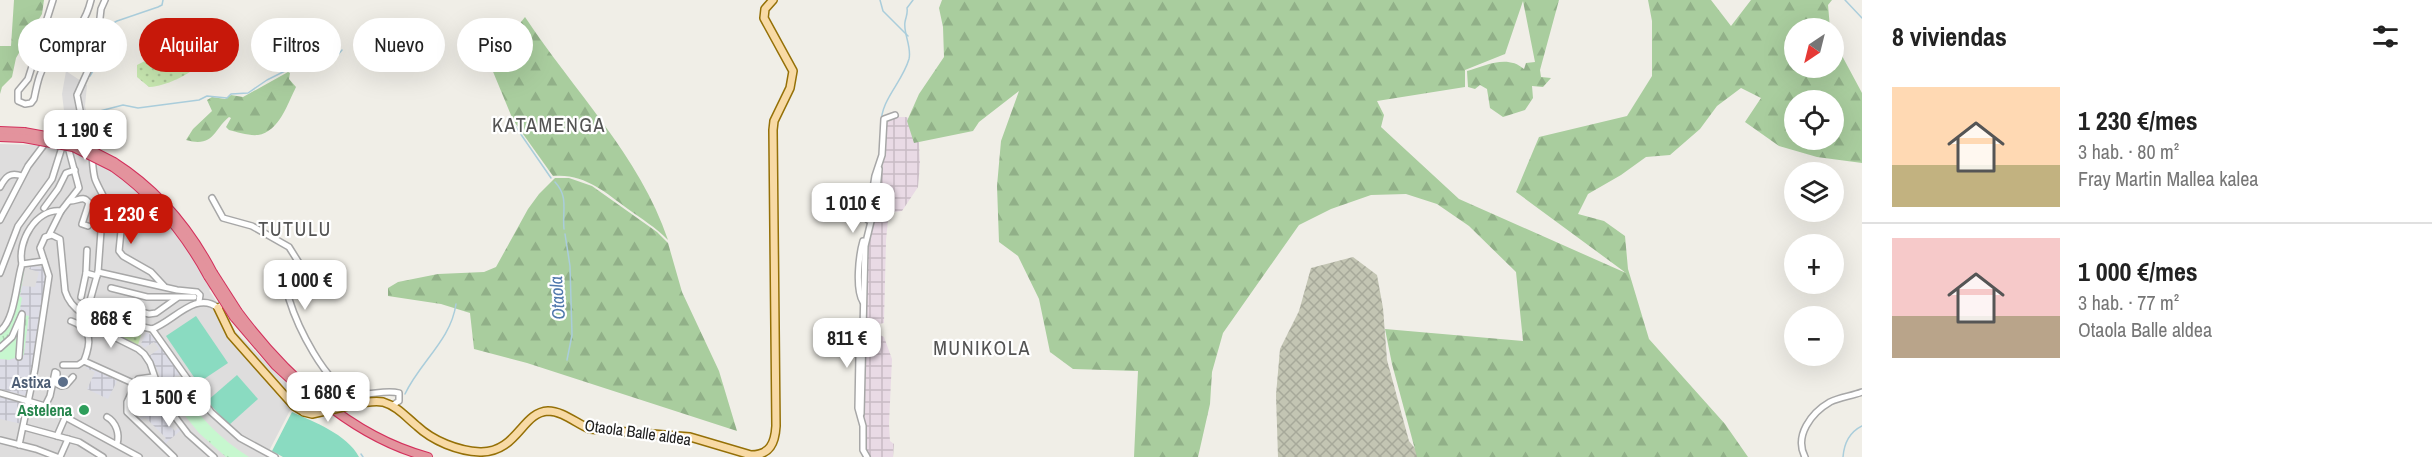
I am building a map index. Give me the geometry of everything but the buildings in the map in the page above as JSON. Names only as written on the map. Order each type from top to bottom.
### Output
[{"type":"highway","points":[[0,131],[73,147],[113,165],[169,216],[211,274],[236,315],[275,365],[319,404],[372,438],[412,457]]},
{"type":"highway","points":[[0,137],[24,135]]},
{"type":"highway","points":[[236,315],[321,400],[374,434],[428,457]]},
{"type":"main road","name":"Otaola Balle aldea","points":[[393,405],[427,434],[456,448],[480,452],[505,446],[531,418],[547,411],[561,413],[590,429],[690,437],[751,455],[765,453],[775,440],[776,426],[773,130],[774,121],[790,88],[793,71],[764,18],[765,9],[773,0]]},
{"type":"main road","points":[[218,308],[228,330],[244,351],[294,406],[304,412],[312,414],[381,401],[393,405]]},
{"type":"street","points":[[53,0],[28,79],[18,91],[18,101],[26,105],[34,99],[38,79],[51,57],[84,22],[91,0]]},
{"type":"street","points":[[51,9],[58,0]]},
{"type":"street","points":[[84,314],[98,274],[101,231],[112,219],[95,178],[91,161],[92,146],[82,128],[77,95],[96,53],[101,9],[105,0]]},
{"type":"street","points":[[867,457],[864,450],[861,414],[858,408],[859,335],[862,333],[865,246],[874,209],[885,135],[884,119],[895,115]]},
{"type":"street","points":[[0,220],[22,176],[56,129],[73,123],[82,128]]},
{"type":"street","points":[[0,273],[18,226],[49,185],[60,149],[82,128]]},
{"type":"street","points":[[19,445],[29,400],[49,276],[41,244],[57,222],[61,211],[79,188],[67,143]]},
{"type":"street","points":[[44,208],[66,173],[75,170]]},
{"type":"street","points":[[0,187],[8,175],[13,173],[22,176]]},
{"type":"street","points":[[69,201],[80,198],[87,200],[88,209],[82,224],[88,226]]},
{"type":"street","name":"Otaola Balle aldea","points":[[212,198],[223,218],[252,226],[292,250],[306,274],[289,298],[292,310],[321,364],[334,381],[346,390],[359,394],[399,393],[399,401],[393,405]]},
{"type":"street","points":[[1,330],[10,318],[25,240],[36,221],[47,213],[61,211]]},
{"type":"street","points":[[111,216],[122,220],[119,251],[123,256],[151,272],[165,288]]},
{"type":"street","points":[[57,222],[68,298],[84,314],[95,320],[152,329],[197,297]]},
{"type":"street","points":[[49,235],[58,238]]},
{"type":"street","points":[[81,297],[86,273],[87,250]]},
{"type":"street","points":[[22,264],[44,261]]},
{"type":"street","points":[[86,273],[165,288],[197,297],[218,308],[233,295]]},
{"type":"street","points":[[111,288],[147,297],[197,297]]},
{"type":"street","points":[[107,303],[149,314],[156,313],[177,298]]},
{"type":"street","points":[[2,344],[12,337],[24,314],[19,357]]},
{"type":"street","points":[[95,320],[102,332],[140,350],[150,363],[163,401],[193,439],[214,457]]},
{"type":"street","points":[[63,364],[78,365],[84,361],[90,346],[89,335],[83,328],[71,321]]},
{"type":"street","points":[[152,329],[206,407],[220,422],[254,447],[274,457]]},
{"type":"street","points":[[84,361],[135,384]]},
{"type":"street","points":[[45,406],[50,396],[55,372],[57,372],[57,384],[61,386],[66,385],[73,377]]},
{"type":"street","points":[[153,377],[140,378],[135,384],[127,402],[129,415],[174,457]]},
{"type":"street","points":[[1805,457],[1801,442],[1812,417],[1833,401],[1862,392]]},
{"type":"street","points":[[0,393],[45,406],[139,457]]},
{"type":"street","points":[[107,417],[111,419],[118,432],[117,444]]},
{"type":"street","points":[[57,436],[64,420]]},
{"type":"street","points":[[24,427],[68,439],[104,456]]},
{"type":"street","points":[[0,440],[55,456],[68,439]]},
{"type":"shaded area","points":[[66,72],[87,85],[85,106],[96,153],[124,172],[188,238],[217,284],[209,290],[236,332],[298,395],[269,451],[276,457],[0,457],[0,144],[35,145],[65,119],[62,94]]},
{"type":"shaded area","points":[[906,117],[918,124],[920,164],[918,187],[902,211],[894,212],[888,220],[886,240],[884,323],[879,324],[878,334],[884,337],[892,359],[889,424],[890,441],[894,444],[893,457],[867,457],[864,449],[863,393],[865,246],[881,184],[887,121]]},
{"type":"shaded area","points":[[1353,257],[1377,275],[1383,308],[1387,360],[1409,441],[1422,457],[1278,457],[1276,395],[1280,349],[1299,311],[1311,268]]},
{"type":"shaded area","points":[[31,266],[43,267],[47,275],[27,396],[0,389],[0,359],[9,360],[24,355],[29,316],[19,314],[22,298],[20,296],[22,286],[35,287],[39,272],[29,269]]},
{"type":"shaded area","points":[[146,332],[151,335],[155,333],[182,373],[162,384],[159,372],[149,356],[159,349],[154,342],[144,348],[141,344]]},
{"type":"shaded area","points":[[87,365],[117,381],[108,399],[87,389],[95,372],[86,368]]},
{"type":"shaded area","points":[[0,396],[27,402],[22,424],[0,419]]},
{"type":"shaded area","points":[[160,404],[158,410],[169,425],[175,431],[179,427],[181,430],[166,443],[170,449],[163,442],[166,438],[145,417],[138,420]]},
{"type":"green space","points":[[14,0],[44,0],[40,18],[18,18],[18,55],[12,77],[2,87],[0,94],[0,46],[11,46]]},
{"type":"green space","points":[[942,0],[1559,0],[1540,70],[1541,77],[1551,78],[1543,87],[1532,86],[1533,98],[1525,110],[1503,117],[1490,108],[1487,89],[1480,85],[1475,89],[1468,87],[1467,71],[1503,62],[1510,62],[1524,69],[1526,63],[1535,62],[1523,1],[1505,54],[1465,70],[1465,87],[1377,101],[1384,115],[1381,127],[1459,199],[1626,273],[1516,192],[1539,137],[1627,116],[1652,76],[1652,21],[1648,0],[1711,0],[1731,26],[1751,0],[1832,0],[1828,5],[1829,18],[1784,18],[1784,78],[1844,78],[1844,59],[1862,93],[1862,163],[1817,157],[1793,150],[1844,150],[1844,90],[1784,90],[1784,147],[1745,122],[1761,98],[1741,88],[1717,106],[1700,129],[1670,155],[1646,157],[1588,194],[1578,214],[1604,221],[1625,236],[1628,269],[1649,339],[1725,424],[1748,457],[1417,457],[1385,329],[1523,341],[1516,272],[1469,226],[1437,204],[1406,194],[1371,195],[1331,209],[1299,225],[1223,333],[1212,372],[1210,404],[1198,457],[1134,457],[1138,371],[1073,369],[1050,352],[1039,299],[1018,256],[999,242],[997,186],[1001,141],[1019,91],[979,122],[973,131],[914,143],[907,121],[919,94],[944,57],[943,27],[939,8]]},
{"type":"green space","points":[[533,28],[604,124],[641,180],[668,240],[594,185],[575,178],[553,176],[513,120],[493,72],[533,72]]},
{"type":"green space","points":[[139,64],[139,72],[189,72],[165,84],[149,87],[137,77],[137,65]]},
{"type":"green space","points":[[288,72],[290,73],[289,79],[296,87],[282,116],[265,133],[251,135],[229,130],[226,127],[231,118],[229,117],[208,139],[195,142],[186,140],[193,129],[212,111],[207,100],[212,97],[225,99],[231,95],[243,97]]},
{"type":"green space","points":[[555,178],[569,178],[592,186],[657,232],[668,243],[682,292],[719,371],[737,431],[527,363],[474,349],[470,313],[441,304],[388,296],[388,288],[398,282],[438,274],[484,272],[496,267],[528,209]]},
{"type":"green space","points":[[22,272],[24,272],[20,296],[29,316],[24,355],[9,360],[0,359],[0,335],[11,317]]},
{"type":"green space","points":[[196,316],[228,363],[198,383],[166,336]]},
{"type":"green space","points":[[105,322],[142,332],[138,345],[102,327]]},
{"type":"green space","points":[[237,375],[258,399],[229,425],[207,401]]},
{"type":"green space","points":[[180,390],[211,427],[249,457],[226,457],[199,433],[170,397]]},
{"type":"green space","points":[[292,412],[338,435],[354,449],[359,457],[283,457],[272,451]]},
{"type":"waterway","points":[[90,76],[100,59],[106,27],[158,7],[162,5],[163,0]]},
{"type":"waterway","points":[[880,0],[883,11],[908,36]]},
{"type":"waterway","points":[[881,124],[884,107],[909,59],[905,22],[907,8],[913,0]]},
{"type":"waterway","points":[[1845,0],[1862,18]]},
{"type":"waterway","points":[[88,117],[96,112],[123,105],[138,108],[199,100],[207,96],[227,98],[231,94],[248,93],[291,68],[336,57],[342,50]]},
{"type":"waterway","name":"Otaola","points":[[511,120],[551,178]]},
{"type":"waterway","name":"Otaola","points":[[555,182],[562,193],[564,229]]},
{"type":"waterway","name":"Otaola","points":[[565,234],[570,266],[572,335],[567,360]]},
{"type":"waterway","points":[[405,394],[411,382],[442,340],[453,317],[456,304]]},
{"type":"waterway","points":[[1843,457],[1848,439],[1862,426]]},
{"type":"place","name":"Astixa","points":[[63,382]]},
{"type":"place","name":"Astelena","points":[[84,410]]},
{"type":"district","name":"KATAMENGA","points":[[549,124]]},
{"type":"district","name":"TUTULU","points":[[295,228]]},
{"type":"district","name":"MUNIKOLA","points":[[982,347]]}]
